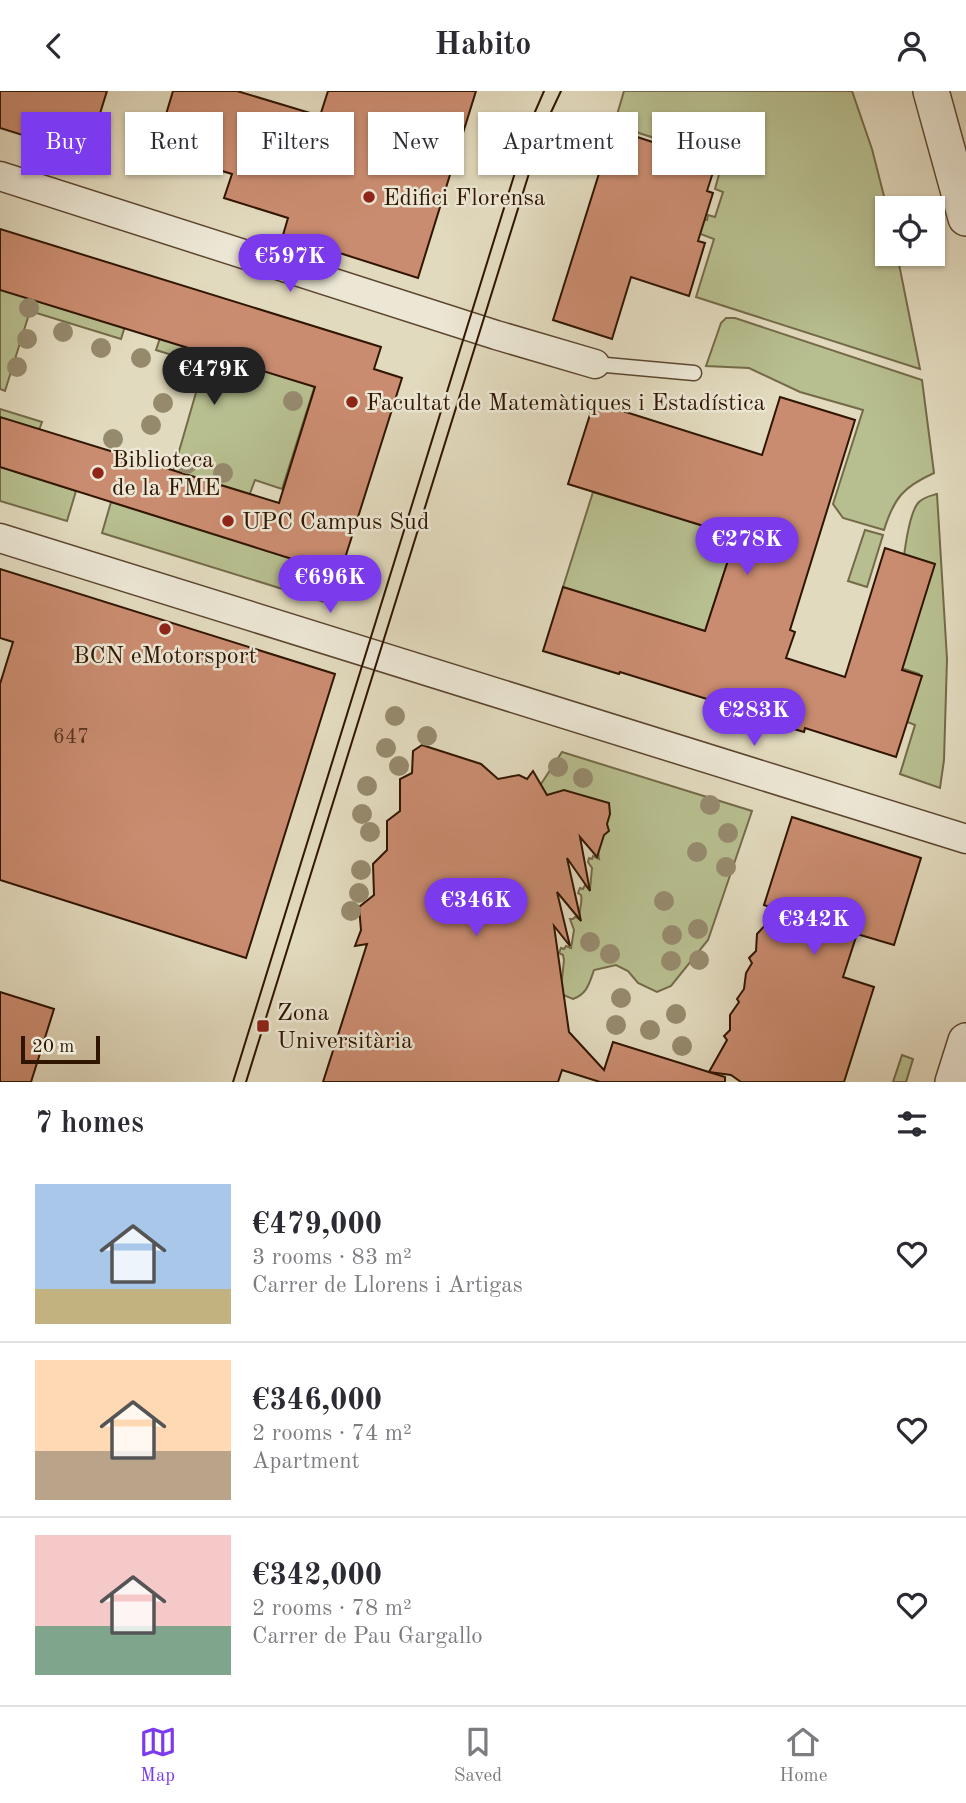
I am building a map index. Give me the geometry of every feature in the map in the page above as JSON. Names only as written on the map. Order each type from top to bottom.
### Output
[{"type":"street","points":[[931,91],[966,218]]},
{"type":"street","points":[[0,176],[496,335],[595,364]]},
{"type":"street","points":[[0,538],[966,839]]},
{"type":"street","points":[[953,1082],[966,1041]]},
{"type":"lane","points":[[595,364],[694,373]]},
{"type":"green space","points":[[624,91],[852,91],[872,149],[884,196],[875,196],[875,266],[899,266],[920,369],[696,297],[714,239],[698,233],[703,219],[707,220],[708,215],[715,217],[723,192],[715,189],[719,175],[765,175],[765,112],[652,112],[652,137],[638,133],[638,112],[618,112]]},
{"type":"green space","points":[[0,288],[126,323],[121,339],[30,311],[5,391],[0,389]]},
{"type":"green space","points":[[726,318],[735,318],[922,380],[934,473],[915,483],[901,495],[884,530],[843,518],[833,504],[863,410],[800,392],[749,368],[706,366],[721,323]]},
{"type":"green space","points":[[161,335],[316,382],[282,489],[255,480],[249,496],[173,472],[204,365],[156,350]]},
{"type":"green space","points":[[0,409],[42,422],[39,430],[0,418]]},
{"type":"green space","points":[[0,467],[76,491],[67,521],[0,501]]},
{"type":"green space","points":[[593,492],[736,536],[705,631],[563,587]]},
{"type":"green space","points":[[937,494],[947,659],[944,760],[940,788],[900,774],[915,725],[905,721],[919,674],[895,666],[901,581],[912,515],[918,503]]},
{"type":"green space","points":[[111,502],[340,574],[331,604],[102,533]]},
{"type":"green space","points":[[865,530],[883,535],[867,587],[848,581]]},
{"type":"green space","points":[[562,752],[752,811],[708,940],[671,986],[657,992],[638,983],[628,971],[616,965],[594,970],[587,988],[578,997],[573,999],[556,992],[562,979],[564,960],[559,953],[561,948],[571,948],[574,930],[570,919],[580,919],[581,895],[578,893],[585,885],[590,889],[592,868],[588,862],[593,856],[599,859],[599,845],[609,812],[608,805],[550,800],[542,792],[541,784]]},
{"type":"green space","points":[[902,1055],[913,1059],[906,1082],[893,1082]]},
{"type":"building","points":[[0,91],[107,91],[100,112],[21,112],[21,135],[0,128]]},
{"type":"building","name":"Edifici Florensa","points":[[173,91],[237,91],[307,112],[237,112],[237,175],[354,175],[354,112],[321,112],[328,91],[476,91],[464,130],[464,112],[368,112],[368,175],[450,175],[418,278],[283,235],[288,218],[224,198],[232,174],[223,171],[223,112],[167,112]]},
{"type":"building","points":[[638,137],[652,142],[652,175],[712,175],[707,191],[713,193],[698,241],[705,243],[689,296],[631,277],[612,339],[553,320],[599,175],[638,175]]},
{"type":"building","name":"Facultat de Matemàtiques i Estadística","points":[[0,229],[381,347],[374,369],[402,378],[340,574],[0,467],[0,417],[279,503],[315,387],[0,290]]},
{"type":"building","points":[[780,397],[855,420],[790,630],[795,632],[786,658],[845,677],[885,548],[935,564],[902,670],[922,676],[896,757],[805,728],[804,732],[767,721],[768,718],[543,651],[563,587],[705,631],[736,536],[568,484],[594,402],[762,455]]},
{"type":"building","points":[[0,569],[335,674],[246,958],[0,880],[0,684],[13,642],[0,638]]},
{"type":"building","points":[[422,745],[481,764],[498,779],[519,775],[527,779],[533,771],[547,795],[564,790],[609,803],[609,831],[604,835],[597,857],[580,837],[590,891],[567,858],[581,921],[557,892],[570,946],[554,926],[569,1032],[604,1070],[613,1042],[725,1077],[725,1082],[600,1082],[562,1070],[558,1082],[323,1082],[367,944],[355,946],[361,930],[359,907],[374,895],[373,864],[387,850],[387,821],[400,811],[400,779],[412,773],[413,751]]},
{"type":"building","points":[[792,817],[921,858],[894,945],[857,934],[843,977],[874,987],[844,1082],[741,1082],[731,1075],[709,1072],[727,1040],[724,1036],[730,1030],[730,1015],[744,989],[746,973],[752,963],[749,958],[756,951],[757,934],[779,910],[764,905]]},
{"type":"building","points":[[0,992],[54,1009],[31,1082],[0,1082]]},
{"type":"tram line","points":[[233,1082],[531,121],[544,91]]},
{"type":"tram line","points":[[246,1082],[531,167],[545,125],[561,91]]},
{"type":"place","name":"Edifici Florensa","points":[[369,197]]},
{"type":"place","name":"Facultat de Matemàtiques i Estadística","points":[[352,402]]},
{"type":"place","name":"Biblioteca de la FME","points":[[98,473]]},
{"type":"place","name":"UPC Campus Sud","points":[[228,521]]},
{"type":"place","name":"BCN eMotorsport","points":[[165,629]]},
{"type":"place","name":"Zona Universitària","points":[[263,1026]]}]
